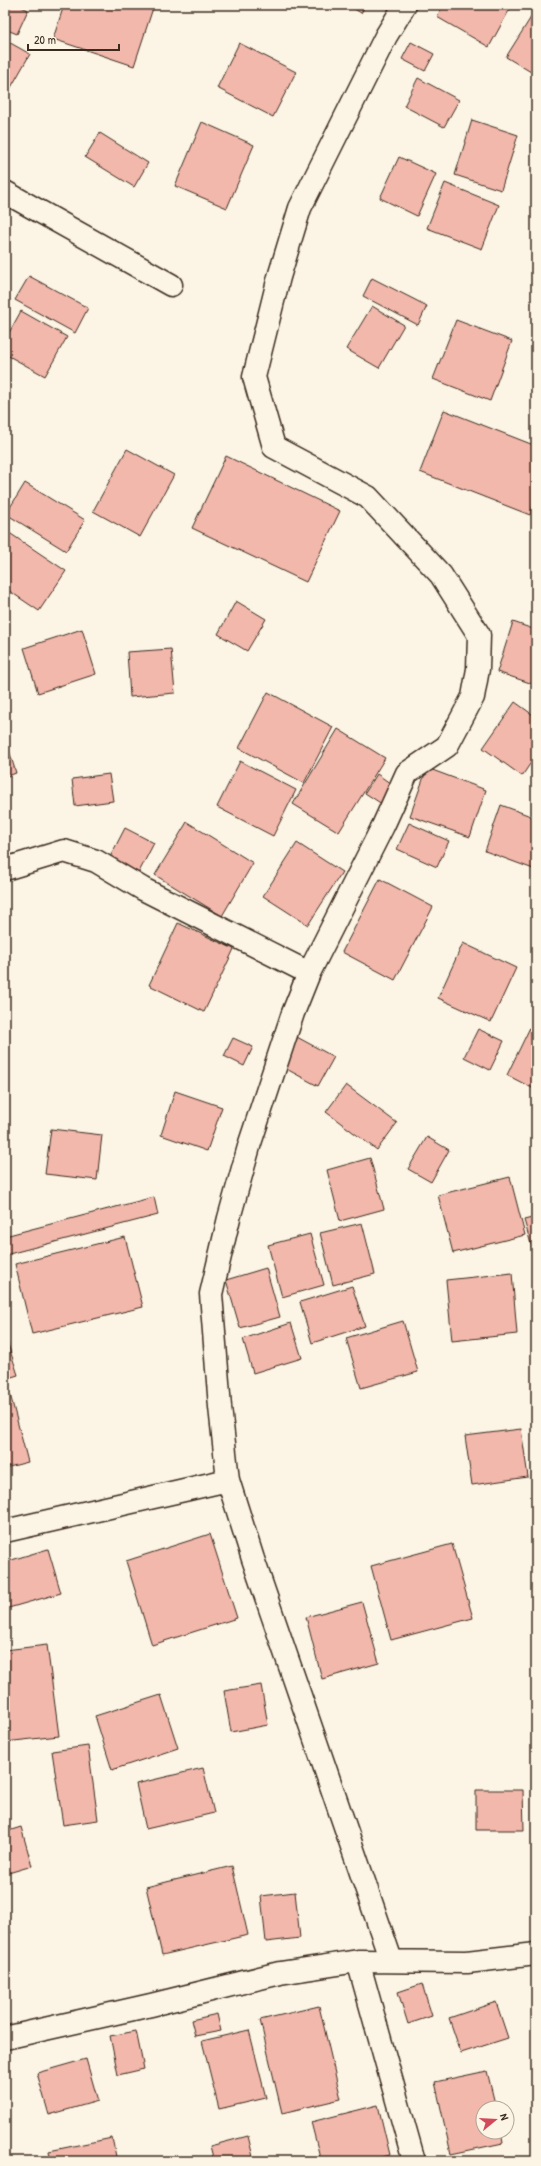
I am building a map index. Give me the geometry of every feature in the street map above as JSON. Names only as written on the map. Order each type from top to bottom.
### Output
[{"type":"street","points":[[391,1960],[255,1566],[228,1480],[210,1294],[250,1143],[293,1013],[309,973],[383,826],[407,773],[447,746],[473,697],[478,669],[479,635],[441,575],[368,497],[274,448],[254,377],[279,277],[300,208],[386,36],[405,5]]},
{"type":"street","points":[[5,192],[170,286]]},
{"type":"street","points":[[5,869],[64,851],[96,861],[143,888],[309,973]]},
{"type":"street","points":[[5,1531],[228,1480]]},
{"type":"street","points":[[5,2038],[280,1973],[358,1961],[391,1960],[421,1963],[445,1960],[467,1962],[536,1954]]},
{"type":"street","points":[[358,1961],[414,2161]]},
{"type":"building","points":[[5,5],[18,5],[28,10],[17,34],[5,29]]},
{"type":"building","points":[[64,5],[154,5],[134,66],[53,39]]},
{"type":"building","points":[[348,5],[366,5],[361,13]]},
{"type":"building","points":[[443,5],[512,5],[489,47],[437,17]]},
{"type":"building","points":[[535,11],[536,12],[536,75],[506,57]]},
{"type":"building","points":[[5,40],[30,54],[5,98]]},
{"type":"building","points":[[411,42],[434,54],[425,71],[402,59]]},
{"type":"building","points":[[239,43],[296,72],[273,117],[217,88]]},
{"type":"building","points":[[418,78],[459,100],[444,127],[404,106]]},
{"type":"building","points":[[472,120],[518,135],[501,190],[455,175]]},
{"type":"building","points":[[202,122],[254,145],[227,208],[175,186]]},
{"type":"building","points":[[100,133],[148,163],[134,187],[85,157]]},
{"type":"building","points":[[399,157],[436,174],[417,216],[380,198]]},
{"type":"building","points":[[445,183],[499,205],[482,249],[427,228]]},
{"type":"building","points":[[29,276],[88,308],[75,333],[15,300]]},
{"type":"building","points":[[372,278],[427,306],[418,325],[363,296]]},
{"type":"building","points":[[372,306],[404,325],[379,368],[346,349]]},
{"type":"building","points":[[21,311],[67,337],[45,376],[5,354],[5,340]]},
{"type":"building","points":[[456,320],[512,341],[490,401],[433,379]]},
{"type":"building","points":[[444,410],[536,446],[536,498],[530,515],[420,472]]},
{"type":"building","points":[[127,449],[174,475],[140,537],[93,511]]},
{"type":"building","points":[[226,456],[340,511],[306,582],[192,528]]},
{"type":"building","points":[[25,483],[85,520],[66,551],[6,514]]},
{"type":"building","points":[[5,530],[66,571],[39,611],[5,588]]},
{"type":"building","points":[[236,601],[266,619],[247,651],[218,634]]},
{"type":"building","points":[[513,622],[536,630],[536,685],[497,672]]},
{"type":"building","points":[[82,629],[96,674],[38,693],[24,648]]},
{"type":"building","points":[[171,649],[175,693],[130,697],[127,652]]},
{"type":"building","points":[[268,692],[333,727],[304,783],[239,748]]},
{"type":"building","points":[[515,702],[536,717],[536,755],[522,776],[483,748]]},
{"type":"building","points":[[338,729],[385,758],[339,832],[293,804]]},
{"type":"building","points":[[8,747],[16,773],[5,777],[5,748]]},
{"type":"building","points":[[240,761],[296,790],[273,836],[217,807]]},
{"type":"building","points":[[427,768],[486,790],[470,837],[410,816]]},
{"type":"building","points":[[109,774],[113,801],[75,806],[72,779]]},
{"type":"building","points":[[377,774],[397,788],[385,806],[365,793]]},
{"type":"building","points":[[501,805],[536,818],[536,870],[485,851]]},
{"type":"building","points":[[187,822],[253,863],[222,916],[155,875]]},
{"type":"building","points":[[409,823],[449,841],[437,867],[397,849]]},
{"type":"building","points":[[125,828],[154,843],[138,874],[109,859]]},
{"type":"building","points":[[297,843],[342,872],[308,925],[263,896]]},
{"type":"building","points":[[380,879],[433,907],[395,980],[342,952]]},
{"type":"building","points":[[178,923],[234,949],[204,1012],[149,985]]},
{"type":"building","points":[[463,943],[516,968],[491,1022],[438,998]]},
{"type":"building","points":[[536,1015],[536,1090],[507,1075]]},
{"type":"building","points":[[478,1029],[504,1041],[490,1070],[464,1057]]},
{"type":"building","points":[[295,1036],[334,1057],[318,1086],[279,1065]]},
{"type":"building","points":[[233,1038],[253,1047],[244,1066],[224,1056]]},
{"type":"building","points":[[346,1085],[397,1123],[377,1150],[326,1112]]},
{"type":"building","points":[[175,1091],[222,1107],[207,1151],[161,1135]]},
{"type":"building","points":[[51,1129],[102,1135],[97,1180],[45,1174]]},
{"type":"building","points":[[427,1137],[449,1150],[431,1182],[408,1169]]},
{"type":"building","points":[[370,1158],[384,1209],[340,1221],[327,1170]]},
{"type":"building","points":[[510,1177],[525,1235],[453,1253],[438,1195]]},
{"type":"building","points":[[154,1197],[158,1215],[5,1255],[5,1236]]},
{"type":"building","points":[[536,1217],[536,1250],[533,1251],[524,1220]]},
{"type":"building","points":[[362,1223],[375,1274],[333,1285],[320,1233]]},
{"type":"building","points":[[310,1234],[324,1285],[282,1297],[268,1245]]},
{"type":"building","points":[[125,1237],[143,1307],[32,1334],[15,1264]]},
{"type":"building","points":[[266,1268],[280,1317],[240,1328],[226,1280]]},
{"type":"building","points":[[512,1273],[517,1334],[452,1341],[446,1280]]},
{"type":"building","points":[[352,1286],[365,1326],[312,1343],[300,1302]]},
{"type":"building","points":[[403,1321],[418,1372],[361,1388],[346,1338]]},
{"type":"building","points":[[291,1323],[302,1358],[253,1373],[243,1339]]},
{"type":"building","points":[[5,1335],[18,1375],[5,1379]]},
{"type":"building","points":[[10,1394],[28,1462],[5,1468],[5,1395]]},
{"type":"building","points":[[521,1429],[528,1477],[472,1485],[465,1436]]},
{"type":"building","points":[[210,1534],[237,1618],[152,1645],[126,1561]]},
{"type":"building","points":[[452,1544],[473,1618],[391,1640],[371,1566]]},
{"type":"building","points":[[48,1549],[61,1593],[5,1609],[5,1562]]},
{"type":"building","points":[[362,1602],[379,1663],[322,1679],[306,1617]]},
{"type":"building","points":[[47,1645],[59,1736],[5,1742],[5,1650]]},
{"type":"building","points":[[261,1685],[268,1725],[231,1732],[224,1691]]},
{"type":"building","points":[[161,1695],[178,1748],[112,1770],[95,1716]]},
{"type":"building","points":[[88,1746],[98,1820],[63,1825],[52,1751]]},
{"type":"building","points":[[203,1768],[214,1813],[146,1829],[136,1784]]},
{"type":"building","points":[[476,1790],[523,1790],[524,1830],[476,1830]]},
{"type":"building","points":[[21,1827],[32,1866],[5,1874],[5,1832]]},
{"type":"building","points":[[232,1866],[248,1935],[162,1955],[146,1887]]},
{"type":"building","points":[[295,1892],[300,1938],[266,1942],[261,1896]]},
{"type":"building","points":[[5,1903],[11,1933],[5,1935]]},
{"type":"building","points":[[422,1984],[432,2016],[408,2024],[398,1992]]},
{"type":"building","points":[[496,2002],[508,2038],[461,2053],[449,2018]]},
{"type":"building","points":[[319,2006],[341,2099],[282,2113],[260,2020]]},
{"type":"building","points":[[217,2014],[221,2031],[195,2036],[191,2020]]},
{"type":"building","points":[[249,2030],[266,2098],[219,2109],[202,2041]]},
{"type":"building","points":[[136,2031],[144,2069],[118,2075],[110,2036]]},
{"type":"building","points":[[86,2059],[98,2101],[49,2115],[37,2073]]},
{"type":"building","points":[[487,2071],[494,2100],[475,2100],[475,2140],[502,2140],[503,2143],[451,2154],[435,2082]]},
{"type":"building","points":[[378,2105],[390,2155],[368,2161],[321,2161],[311,2122]]},
{"type":"building","points":[[248,2136],[254,2161],[214,2161],[210,2146]]},
{"type":"building","points":[[112,2138],[117,2161],[51,2161],[49,2151]]}]
